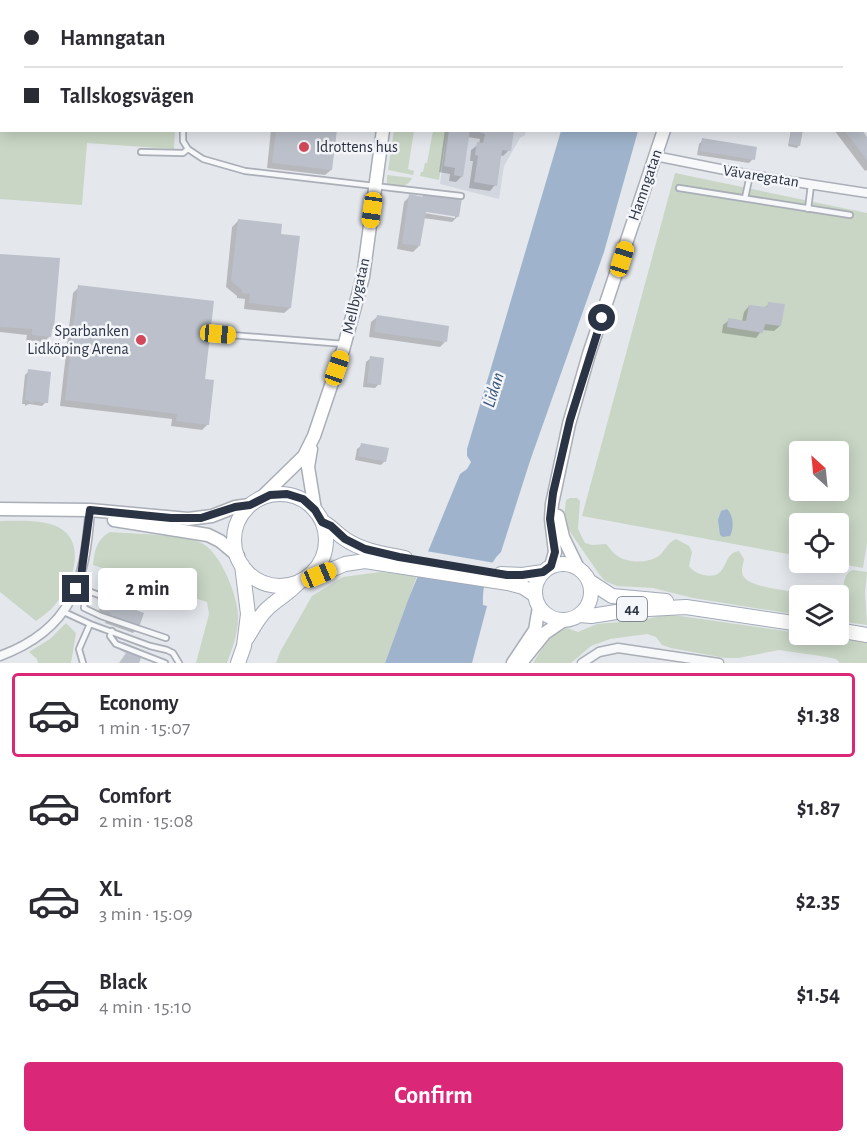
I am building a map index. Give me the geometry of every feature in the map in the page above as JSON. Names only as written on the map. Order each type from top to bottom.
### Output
[{"type":"main road","name":"Mellbygatan","points":[[319,516],[308,467],[314,436],[363,277],[383,132]]},
{"type":"main road","name":"Hamngatan","points":[[547,569],[555,552],[550,519],[553,493],[569,424],[589,354],[615,282],[663,132]]},
{"type":"main road","name":"Mellbygatan","points":[[262,497],[304,456],[314,436]]},
{"type":"main road","points":[[557,482],[560,525],[578,568]]},
{"type":"main road","points":[[238,663],[243,646],[248,605],[240,561],[235,547],[236,529],[239,520],[250,505],[262,497],[279,494],[303,499],[319,516],[356,545],[398,561]]},
{"type":"main road","points":[[0,509],[188,519],[212,516],[235,507],[250,505]]},
{"type":"main road","points":[[90,513],[208,535],[220,541],[253,577],[268,584],[284,585],[319,575],[345,564],[365,561],[398,561],[508,579],[523,587],[550,617],[564,620]]},
{"type":"main road","points":[[243,646],[261,616],[315,569],[325,551],[326,531],[319,516]]},
{"type":"main road","points":[[508,579],[565,564],[578,568]]},
{"type":"main road","name":"44","points":[[578,568],[589,581],[612,596],[625,599],[660,600],[686,607],[789,622]]},
{"type":"main road","points":[[513,663],[535,630],[537,583],[547,569]]},
{"type":"main road","points":[[580,615],[591,600],[589,581]]},
{"type":"main road","name":"44","points":[[564,620],[580,615],[591,616],[629,610],[686,607]]},
{"type":"main road","points":[[521,663],[546,633],[564,620]]},
{"type":"main road","points":[[849,632],[867,635]]},
{"type":"street","name":"Vävaregatan","points":[[655,156],[750,175],[867,194]]},
{"type":"street","points":[[0,656],[36,638],[54,624],[64,612],[81,576],[90,513]]},
{"type":"street","points":[[582,663],[599,652],[618,648],[719,663]]},
{"type":"lane","points":[[183,132],[183,141],[188,149],[203,159],[245,171],[461,196]]},
{"type":"lane","points":[[141,152],[183,153],[188,149]]},
{"type":"lane","points":[[745,198],[750,175]]},
{"type":"lane","points":[[808,209],[812,184]]},
{"type":"lane","points":[[679,188],[850,215]]},
{"type":"lane","points":[[218,334],[344,344]]},
{"type":"lane","points":[[114,582],[115,592],[109,598],[91,592],[85,598],[84,608],[166,638]]},
{"type":"lane","points":[[64,612],[90,624],[167,650],[173,653],[179,663]]},
{"type":"lane","points":[[83,663],[80,649],[90,624]]},
{"type":"lane","points":[[112,631],[110,636],[116,644],[165,663]]},
{"type":"shaded area","points":[[447,132],[526,132],[504,166],[499,199],[440,184]]},
{"type":"green space","points":[[0,132],[175,132],[174,149],[87,143],[82,205],[0,199]]},
{"type":"green space","points":[[394,132],[414,132],[408,169],[414,171],[413,175],[388,170]]},
{"type":"green space","points":[[433,132],[447,132],[439,180],[420,176],[427,163]]},
{"type":"green space","points":[[675,173],[867,213],[867,543],[863,568],[849,565],[849,513],[789,513],[789,554],[582,516]]},
{"type":"green space","points":[[387,175],[412,178],[407,184],[398,186],[387,184]]},
{"type":"green space","points":[[577,498],[580,501],[578,529],[585,543],[606,544],[615,554],[626,560],[639,562],[658,557],[676,539],[689,546],[692,552],[689,566],[691,569],[699,574],[712,576],[723,569],[732,554],[739,551],[744,559],[743,575],[749,581],[789,591],[789,613],[693,598],[653,588],[617,586],[605,581],[566,526],[564,519],[566,500]]},
{"type":"green space","points":[[0,521],[31,521],[53,525],[68,535],[73,545],[74,566],[66,588],[52,608],[36,621],[0,592]]},
{"type":"green space","points":[[110,532],[159,535],[197,541],[211,551],[223,568],[238,610],[237,630],[227,663],[196,663],[209,614],[207,602],[93,565],[97,546]]},
{"type":"green space","points":[[853,570],[867,572],[865,592],[867,625],[849,622],[849,585],[844,585]]},
{"type":"green space","points":[[380,572],[417,576],[385,663],[276,663],[312,596],[343,577]]},
{"type":"green space","points":[[664,615],[680,616],[789,632],[789,645],[849,645],[849,640],[867,642],[867,663],[840,663],[836,659],[827,657],[779,650],[738,658],[725,658],[671,648],[662,645],[656,637],[647,634],[610,639],[591,646],[571,663],[533,663],[551,638],[567,628],[578,632],[597,624],[643,620]]},
{"type":"green space","points":[[66,623],[76,633],[71,663],[38,663],[29,652],[50,639]]},
{"type":"water","name":"Lidan","points":[[561,132],[638,132],[604,252],[530,461],[501,552],[492,563],[486,577],[483,605],[487,606],[472,663],[385,663],[408,600],[460,474],[471,462],[467,456],[467,449]]},
{"type":"water","points":[[727,509],[733,522],[732,529],[730,536],[723,537],[720,535],[718,520],[721,511]]},
{"type":"pier","points":[[426,551],[495,563],[487,585],[416,572]]},
{"type":"building","name":"Idrottens hus","points":[[276,132],[337,132],[332,170],[272,163]]},
{"type":"building","points":[[449,132],[470,132],[463,177],[454,175],[455,168],[444,166]]},
{"type":"building","points":[[478,132],[514,132],[511,151],[502,150],[497,186],[474,182],[478,156],[475,155],[477,142],[483,143],[485,134]]},
{"type":"building","points":[[792,132],[803,132],[800,146],[789,144]]},
{"type":"building","points":[[846,132],[863,132],[867,137],[867,160]]},
{"type":"building","points":[[702,138],[757,147],[755,160],[700,151]]},
{"type":"building","points":[[424,192],[462,198],[459,217],[426,212],[420,246],[402,244],[409,194],[424,197]]},
{"type":"building","points":[[238,219],[282,224],[281,234],[300,236],[291,308],[249,303],[250,294],[242,293],[242,290],[231,281]]},
{"type":"building","points":[[0,254],[60,258],[54,329],[52,329],[51,337],[32,335],[32,329],[0,327]]},
{"type":"building","name":"Sparbanken Lidköping Arena","points":[[78,285],[214,301],[205,379],[214,380],[209,425],[176,421],[177,414],[65,400]]},
{"type":"building","points":[[768,302],[785,304],[781,326],[765,324],[763,333],[727,327],[728,318],[746,321],[749,305],[767,307]]},
{"type":"building","points":[[377,315],[449,326],[447,342],[374,332]]},
{"type":"building","points":[[370,356],[384,358],[381,385],[367,383]]},
{"type":"building","points":[[28,369],[51,372],[48,403],[33,401],[33,403],[25,400]]},
{"type":"building","points":[[361,443],[389,448],[386,462],[358,456]]},
{"type":"building","points":[[105,599],[144,613],[138,630],[109,619],[111,613],[101,609]]},
{"type":"building","points":[[123,642],[149,653],[147,660],[141,658],[139,663],[119,663],[126,653],[120,650]]},
{"type":"place","name":"Idrottens hus","points":[[304,147]]},
{"type":"place","name":"Sparbanken Lidköping Arena","points":[[141,340]]},
{"type":"route","points":[[76,589],[81,576],[90,510],[171,518],[201,518],[235,507],[250,505],[262,497],[279,494],[303,499],[320,516],[322,522],[331,526],[345,539],[365,549],[507,575],[530,575],[543,572],[551,566],[555,552],[550,519],[553,493],[570,420],[602,318]]}]
